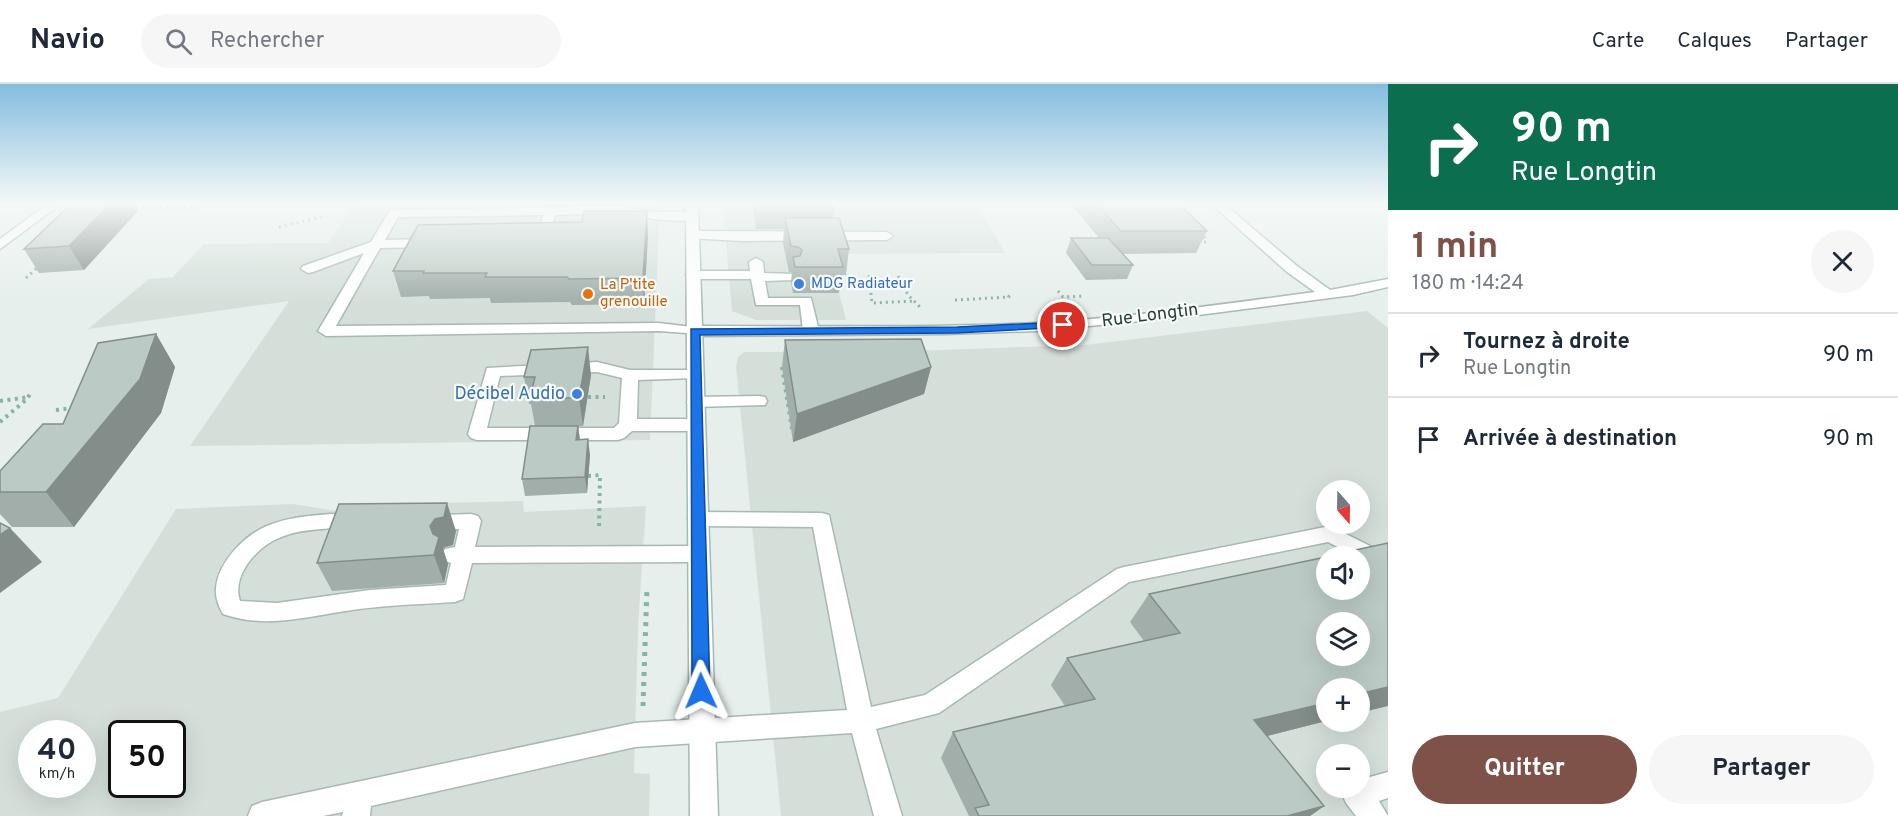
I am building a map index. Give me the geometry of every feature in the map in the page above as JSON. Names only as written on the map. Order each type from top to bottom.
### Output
[{"type":"street","points":[[377,244],[381,237]]},
{"type":"street","points":[[692,237],[704,816]]},
{"type":"street","points":[[1255,237],[1292,269],[1328,294]]},
{"type":"street","points":[[308,269],[377,244],[441,243]]},
{"type":"street","name":"Rue Longtin","points":[[377,244],[326,331],[659,327],[695,331],[979,330],[1160,316],[1328,294],[1388,283]]},
{"type":"street","points":[[693,275],[757,271],[789,274]]},
{"type":"street","points":[[757,271],[760,302],[806,301],[811,331]]},
{"type":"street","points":[[695,373],[630,375],[597,367],[493,371],[477,434],[618,434],[628,425],[696,425]]},
{"type":"street","points":[[628,425],[630,375]]},
{"type":"street","points":[[695,402],[759,401]]},
{"type":"street","points":[[698,519],[822,520],[861,721],[888,816]]},
{"type":"street","points":[[332,520],[382,524],[471,521],[458,555],[455,594],[360,599],[270,612],[240,612],[231,608],[227,596],[227,585],[245,553],[271,532],[297,524],[332,520]]},
{"type":"street","points":[[262,816],[357,806],[642,734],[701,733],[861,721],[930,705],[1124,576],[1330,534],[1388,565]]},
{"type":"street","points":[[458,555],[699,554]]},
{"type":"street","points":[[1374,816],[1355,794],[1388,785]]},
{"type":"path","points":[[1195,242],[1206,242],[1205,237]]},
{"type":"path","points":[[26,278],[42,263]]},
{"type":"path","points":[[869,275],[872,303],[915,302]]},
{"type":"path","points":[[898,276],[901,285],[920,307]]},
{"type":"path","points":[[1058,291],[1063,297],[1084,296]]},
{"type":"path","points":[[969,292],[971,299]]},
{"type":"path","points":[[987,292],[990,298]]},
{"type":"path","points":[[955,300],[1009,297],[1006,292]]},
{"type":"path","points":[[782,367],[792,431]]},
{"type":"path","points":[[0,422],[32,392]]},
{"type":"path","points":[[0,400],[30,396]]},
{"type":"path","points":[[56,411],[78,407]]},
{"type":"path","points":[[588,476],[600,475],[598,556]]},
{"type":"path","points":[[642,734],[647,586]]},
{"type":"shaded area","points":[[332,237],[659,237],[650,440],[190,446],[289,301],[88,329],[149,279],[173,277],[204,244],[328,243]]},
{"type":"shaded area","points":[[726,237],[996,237],[1005,253],[829,254],[846,320],[756,320],[732,311]]},
{"type":"shaded area","points":[[1367,311],[1388,328],[1388,816],[781,816],[736,367],[738,357],[744,352],[910,351],[1085,345]]},
{"type":"shaded area","points":[[523,501],[524,512],[646,506],[638,627],[634,773],[650,774],[649,816],[0,816],[0,712],[58,698],[176,509],[292,504],[382,518],[439,516],[442,503]]},
{"type":"building","points":[[36,237],[78,237],[69,246],[24,249]]},
{"type":"building","points":[[411,237],[645,237],[643,278],[485,277],[487,273],[393,271]]},
{"type":"building","points":[[789,237],[845,237],[849,249],[838,249],[843,267],[795,267],[793,257],[800,256],[802,250],[791,246]]},
{"type":"building","points":[[1071,238],[1108,238],[1133,265],[1092,265]]},
{"type":"building","points":[[156,334],[140,379],[46,492],[0,492],[0,471],[43,424],[63,424],[98,343]]},
{"type":"building","points":[[921,339],[931,367],[797,414],[785,340]]},
{"type":"building","points":[[588,347],[579,398],[530,398],[535,377],[524,377],[531,350]]},
{"type":"building","points":[[530,426],[578,426],[576,440],[588,439],[585,477],[522,479]]},
{"type":"building","points":[[447,503],[444,517],[435,519],[430,526],[433,534],[439,537],[434,555],[317,563],[339,504]]},
{"type":"building","points":[[0,523],[10,528],[0,535]]},
{"type":"building","points":[[1388,543],[1388,687],[1370,691],[1370,678],[1316,678],[1316,705],[1254,720],[1324,806],[1287,816],[979,816],[975,808],[989,805],[953,732],[1095,699],[1067,658],[1180,633],[1149,594],[1316,559],[1316,600],[1370,600],[1370,547]]},
{"type":"place","name":"MDG Radiateur","points":[[799,284]]},
{"type":"place","name":"La P'tite grenouille","points":[[588,294]]},
{"type":"place","name":"Décibel Audio","points":[[577,394]]},
{"type":"route","points":[[701,691],[695,331],[957,330],[1063,325]]}]
